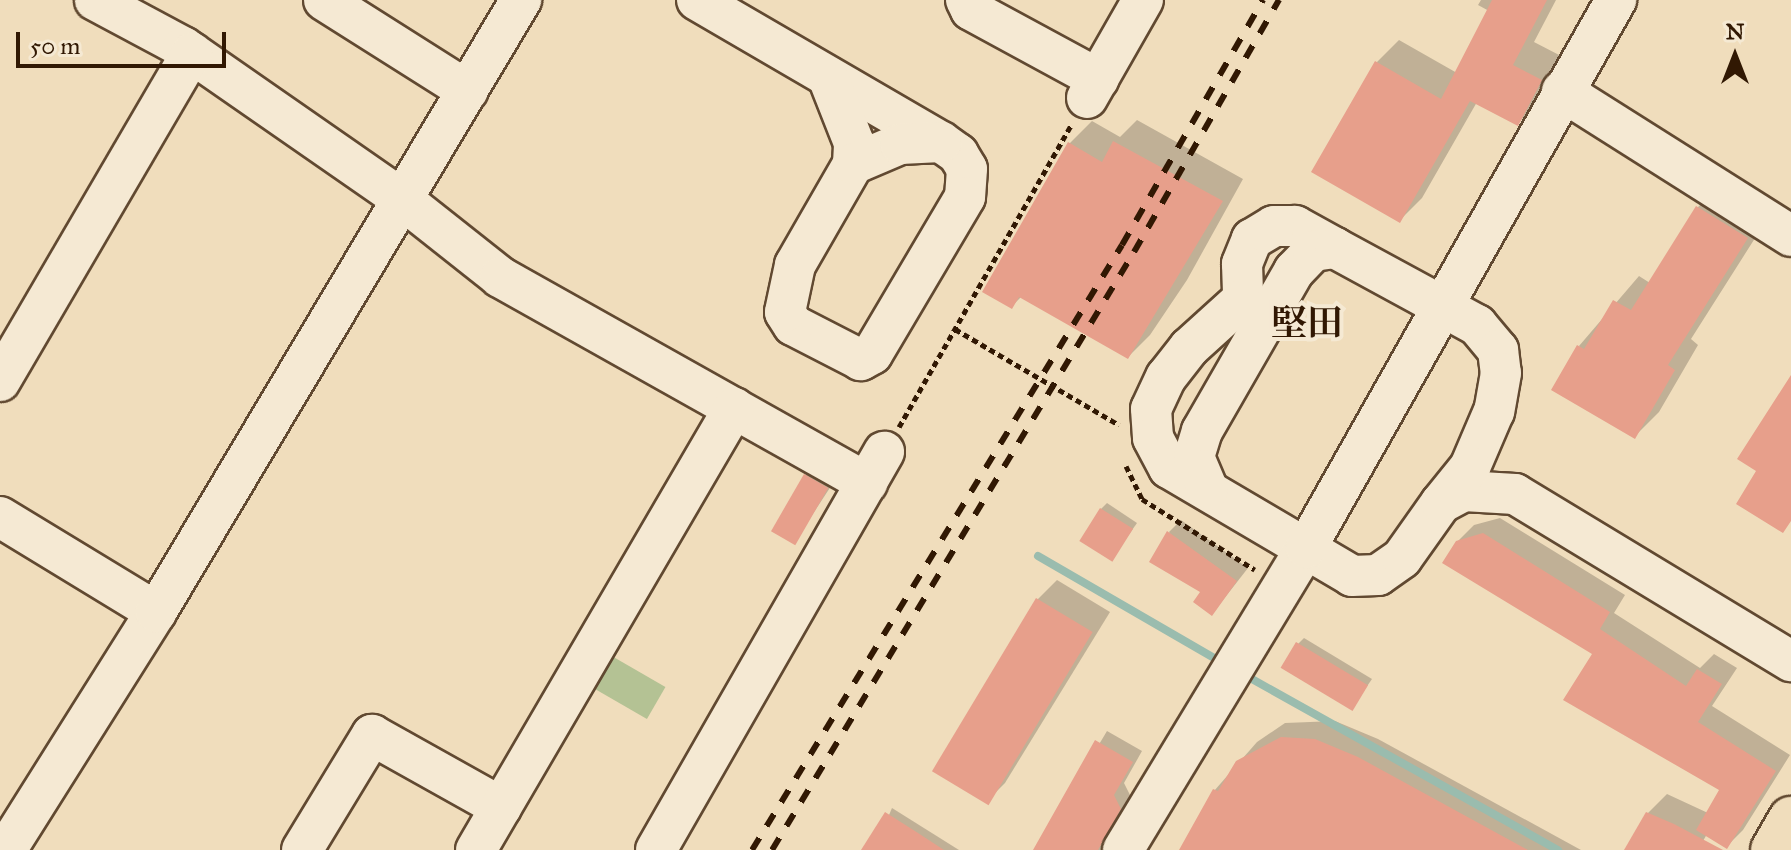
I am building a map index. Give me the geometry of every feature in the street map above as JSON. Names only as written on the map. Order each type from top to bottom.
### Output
[{"type":"main road","points":[[1773,850],[1791,819]]},
{"type":"street","points":[[95,0],[192,53],[403,200],[500,277],[734,408],[876,467],[656,850]]},
{"type":"street","points":[[324,0],[468,91]]},
{"type":"street","points":[[6,850],[156,612],[521,0]]},
{"type":"street","points":[[697,0],[941,142],[958,154],[967,169],[965,197],[872,354],[861,360],[793,325],[785,312],[795,265],[853,164],[854,143],[828,77]]},
{"type":"street","points":[[966,0],[971,10],[1093,88],[1143,0]]},
{"type":"street","points":[[1123,850],[1306,548],[1439,307],[1616,0]]},
{"type":"street","points":[[0,381],[192,53]]},
{"type":"street","points":[[1562,91],[1791,236]]},
{"type":"street","points":[[853,164],[900,144],[941,142]]},
{"type":"street","points":[[1208,490],[1194,457],[1202,431],[1257,306],[1242,264],[1252,239],[1274,226],[1295,226],[1477,325],[1498,350],[1501,373],[1492,439],[1500,470],[1515,494],[1791,661]]},
{"type":"street","points":[[1335,248],[1313,251],[1257,306],[1189,348],[1166,377],[1151,409],[1153,438],[1169,468],[1352,576],[1378,575],[1402,558],[1470,467],[1494,411]]},
{"type":"street","points":[[476,850],[734,408]]},
{"type":"street","points":[[1441,503],[1464,491],[1515,494]]},
{"type":"street","points":[[0,517],[156,612]]},
{"type":"street","points":[[302,850],[372,735],[501,807]]},
{"type":"path","points":[[876,467],[1093,88]]},
{"type":"path","points":[[955,329],[1119,423],[1121,436]]},
{"type":"path","points":[[1124,462],[1142,499],[1281,587]]},
{"type":"green space","points":[[610,655],[665,687],[647,719],[592,687]]},
{"type":"building","points":[[1492,0],[1547,0],[1513,65],[1542,80],[1518,126],[1470,101],[1400,223],[1311,172],[1375,61],[1441,99]]},
{"type":"building","points":[[1113,141],[1223,201],[1128,359],[1019,297],[1012,309],[982,292],[1068,142],[1102,162]]},
{"type":"building","points":[[1696,206],[1748,238],[1668,365],[1675,370],[1635,439],[1551,390],[1577,345],[1584,349],[1613,300],[1631,310]]},
{"type":"building","points":[[1791,375],[1791,521],[1783,533],[1736,504],[1756,471],[1737,459]]},
{"type":"building","points":[[804,474],[828,488],[795,545],[771,531]]},
{"type":"building","points":[[1100,508],[1133,529],[1112,562],[1079,541]]},
{"type":"building","points":[[1167,531],[1237,581],[1212,616],[1193,602],[1200,592],[1149,562]]},
{"type":"building","points":[[1483,533],[1610,612],[1600,629],[1686,686],[1697,669],[1722,684],[1698,722],[1776,771],[1727,849],[1696,830],[1719,790],[1563,700],[1592,654],[1442,563],[1456,541]]},
{"type":"building","points":[[1036,598],[1093,632],[989,805],[932,771]]},
{"type":"building","points":[[1296,642],[1368,685],[1353,711],[1281,668]]},
{"type":"building","points":[[1281,737],[1315,739],[1358,757],[1528,850],[1179,850],[1213,789],[1218,791],[1236,761]]},
{"type":"building","points":[[1095,740],[1133,762],[1114,795],[1121,809],[1098,850],[1033,850]]},
{"type":"building","points":[[885,812],[918,833],[944,850],[861,850]]},
{"type":"building","points":[[1646,812],[1674,824],[1723,850],[1624,850]]},
{"type":"waterway","points":[[1038,556],[1224,664]]},
{"type":"waterway","points":[[1243,674],[1558,850]]},
{"type":"railway","points":[[752,850],[1122,245],[1263,0]]},
{"type":"railway","points":[[772,850],[1134,252],[1279,0]]},
{"type":"district","name":"堅田","points":[[1307,324]]}]
